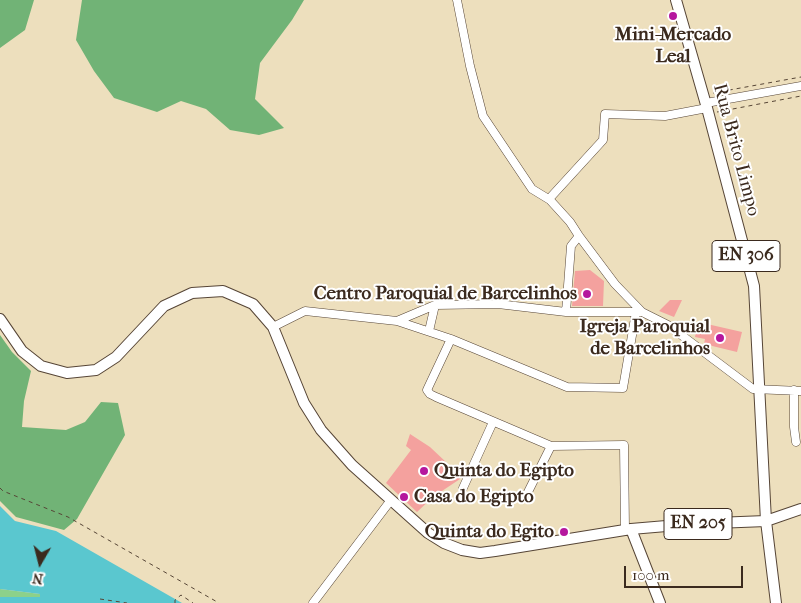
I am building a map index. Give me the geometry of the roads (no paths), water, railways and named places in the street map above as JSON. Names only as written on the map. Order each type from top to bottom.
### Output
[{"type":"main road","name":"Rua Brito Limpo","points":[[676,0],[754,286],[766,521],[776,603]]},
{"type":"main road","points":[[0,319],[22,351],[41,366],[67,373],[96,370],[116,357],[164,306],[192,293],[223,291],[253,304],[273,327],[304,403],[321,430],[352,465],[428,533],[444,543],[462,550],[480,552],[628,530]]},
{"type":"main road","name":"EN 205","points":[[660,603],[628,530],[690,524],[766,521],[801,509]]},
{"type":"street","points":[[457,0],[470,66],[483,116],[532,189],[549,199],[570,222],[615,284],[639,312]]},
{"type":"street","points":[[549,199],[603,140],[605,114],[665,116],[801,86]]},
{"type":"street","points":[[566,312],[571,246],[579,236]]},
{"type":"street","points":[[397,321],[435,305],[498,304],[566,312],[639,312],[668,325],[753,388],[760,390],[798,391],[794,427],[796,442]]},
{"type":"street","points":[[429,331],[435,305]]},
{"type":"street","points":[[273,327],[306,311],[397,321],[451,339],[567,387],[623,388],[639,312]]},
{"type":"street","points":[[451,339],[427,390],[430,394],[551,446],[624,445],[628,530]]},
{"type":"street","points":[[463,488],[493,422]]},
{"type":"street","points":[[528,492],[551,446]]},
{"type":"street","points":[[313,603],[391,500]]},
{"type":"water","points":[[0,506],[15,521],[56,531],[182,603],[0,603],[0,597],[40,597],[40,594],[0,589]]},
{"type":"place","name":"Mini-Mercado Leal","points":[[673,16]]},
{"type":"place","name":"Centro Paroquial de Barcelinhos","points":[[587,294]]},
{"type":"place","name":"Igreja Paroquial de Barcelinhos","points":[[720,338]]},
{"type":"place","name":"Quinta do Egipto","points":[[424,471]]},
{"type":"place","name":"Casa do Egipto","points":[[404,497]]},
{"type":"place","name":"Quinta do Egito","points":[[564,532]]}]
